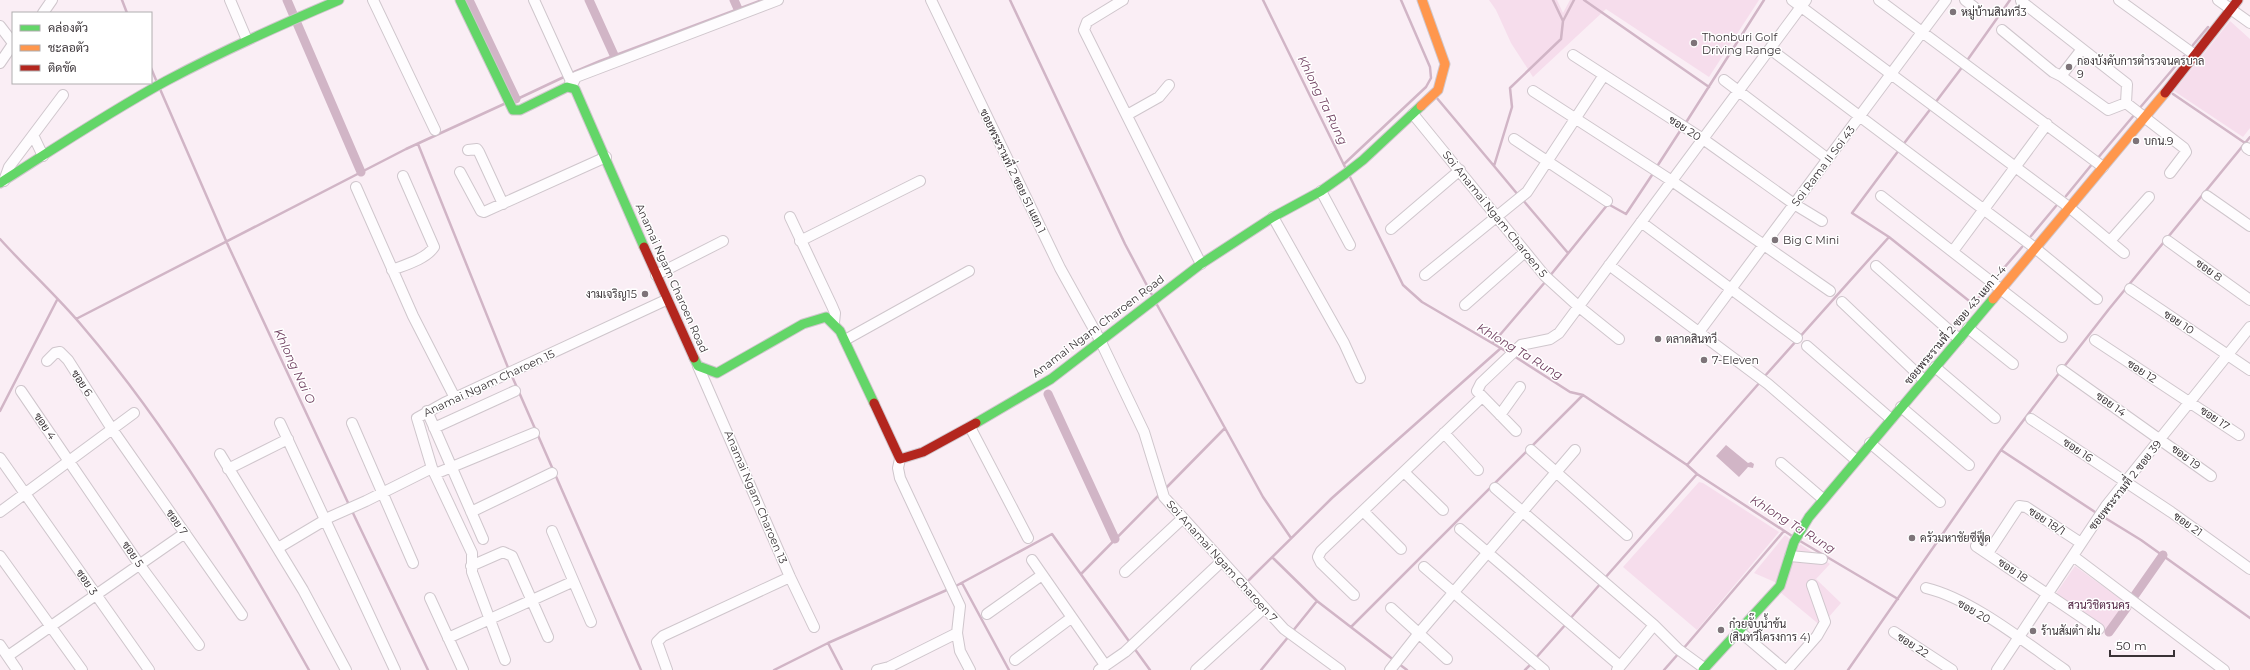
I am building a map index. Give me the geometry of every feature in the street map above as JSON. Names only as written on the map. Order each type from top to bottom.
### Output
[{"type":"street","points":[[44,12],[52,0]]},
{"type":"street","points":[[230,0],[247,40]]},
{"type":"street","points":[[2,182],[166,81],[247,40],[339,0]]},
{"type":"street","points":[[373,0],[435,130]]},
{"type":"street","points":[[460,0],[514,110],[571,87],[576,77],[778,0]]},
{"type":"street","points":[[534,0],[570,79],[571,87]]},
{"type":"street","name":"ซอยพระรามที่ 2 ซอย 51 แยก 1","points":[[931,0],[1060,268],[1100,340]]},
{"type":"street","points":[[1123,0],[1087,22],[1084,30],[1201,264]]},
{"type":"street","name":"Anamai Ngam Charoen Road","points":[[900,458],[923,452],[970,427],[1051,379],[1201,264],[1273,217],[1322,191],[1353,167],[1438,90],[1445,64],[1422,0]]},
{"type":"street","points":[[1792,0],[1804,3],[1890,75],[1938,108],[2070,208],[2124,253]]},
{"type":"street","points":[[1879,0],[2103,167]]},
{"type":"street","name":"Soi Rama II Soi 43","points":[[1700,332],[1946,0]]},
{"type":"street","points":[[1965,0],[1974,7]]},
{"type":"street","points":[[2218,0],[2250,23]]},
{"type":"street","name":"ซอยพระรามที่ 2 ซอย 43 แยก 1-4","points":[[1704,669],[1738,630],[1780,586],[1794,542],[1823,499],[2145,119],[2238,0]]},
{"type":"street","points":[[2021,1],[2127,84],[2128,88],[2126,103]]},
{"type":"street","points":[[2126,2],[2195,55]]},
{"type":"street","points":[[1516,431],[1477,391],[1481,383],[1508,358],[1517,347],[1525,343],[1550,339],[1556,335],[1610,265],[1804,3]]},
{"type":"street","points":[[0,26],[12,43]]},
{"type":"street","points":[[2002,30],[2053,72],[2061,76],[2108,110],[2126,103]]},
{"type":"street","points":[[0,63],[12,45]]},
{"type":"street","points":[[1770,49],[1984,209],[2035,248],[2097,299]]},
{"type":"street","points":[[2061,76],[2082,49]]},
{"type":"street","name":"ซอย 20","points":[[1573,55],[1703,139],[1794,204],[1822,220]]},
{"type":"street","points":[[1425,275],[1497,218],[1527,192],[1548,163],[1604,75]]},
{"type":"street","points":[[1724,80],[1828,159]]},
{"type":"street","points":[[1127,115],[1159,96],[1169,85]]},
{"type":"street","name":"Anamai Ngam Charoen Road","points":[[571,87],[575,89],[666,300],[698,366],[717,373],[813,320],[826,317],[834,323]]},
{"type":"street","points":[[1533,91],[1672,181],[1830,291]]},
{"type":"street","points":[[2,182],[9,167],[63,95]]},
{"type":"street","points":[[2126,103],[2186,152],[2170,173]]},
{"type":"street","name":"Soi Anamai Ngam Charoen 5","points":[[1413,114],[1545,276],[1618,339]]},
{"type":"street","points":[[1953,251],[2047,124]]},
{"type":"street","points":[[33,135],[43,156]]},
{"type":"street","points":[[1514,139],[1607,201]]},
{"type":"street","points":[[468,150],[477,149],[479,152],[502,204]]},
{"type":"street","points":[[460,172],[480,211],[490,210],[606,158]]},
{"type":"street","points":[[1391,229],[1460,170]]},
{"type":"street","points":[[392,270],[412,262],[429,252],[434,247],[403,176]]},
{"type":"street","points":[[800,241],[920,181]]},
{"type":"street","points":[[356,187],[429,351],[455,398]]},
{"type":"street","points":[[1322,191],[1350,245]]},
{"type":"street","points":[[1881,196],[2002,288],[2062,337]]},
{"type":"street","points":[[2207,196],[2250,226]]},
{"type":"street","points":[[2110,241],[2149,197]]},
{"type":"street","points":[[790,217],[835,313],[834,323],[845,340],[900,458],[898,468],[900,478],[960,606],[957,633],[960,651],[970,670]]},
{"type":"street","points":[[1273,217],[1344,343],[1360,378]]},
{"type":"street","points":[[1642,222],[1797,338]]},
{"type":"street","points":[[656,275],[723,241]]},
{"type":"street","name":"ซอย 8","points":[[2168,241],[2250,300]]},
{"type":"street","points":[[1465,305],[1525,252]]},
{"type":"street","points":[[1610,265],[1768,384],[1856,460]]},
{"type":"street","points":[[1876,266],[1959,339]]},
{"type":"street","points":[[845,340],[969,271]]},
{"type":"street","name":"ซอย 10","points":[[2130,289],[2250,370]]},
{"type":"street","name":"Anamai Ngam Charoen 15","points":[[505,660],[471,566],[473,560],[472,553],[433,471],[417,423],[417,418],[427,411],[666,300]]},
{"type":"street","points":[[1842,302],[1924,380]]},
{"type":"street","name":"ซอยพระรามที่ 2 ซอย 39","points":[[1997,670],[2049,595],[2106,506],[2250,327]]},
{"type":"street","points":[[1968,328],[2013,364]]},
{"type":"street","name":"Soi Anamai Ngam Charoen 7","points":[[1100,340],[1144,432],[1164,497],[1287,632],[1340,670]]},
{"type":"street","name":"ซอย 12","points":[[2095,340],[2190,402]]},
{"type":"street","points":[[1807,346],[1890,420]]},
{"type":"street","name":"ซอย 6","points":[[47,361],[55,353],[60,352],[68,360],[112,429]]},
{"type":"street","name":"Anamai Ngam Charoen 13","points":[[698,366],[790,577],[814,627]]},
{"type":"street","points":[[1935,367],[1995,418]]},
{"type":"street","name":"ซอย 14","points":[[2062,370],[2160,439]]},
{"type":"street","points":[[1500,415],[1520,387]]},
{"type":"street","name":"ซอย 4","points":[[21,391],[69,461]]},
{"type":"street","points":[[434,428],[516,391]]},
{"type":"street","points":[[1354,595],[1321,563],[1318,557],[1321,551],[1482,397]]},
{"type":"street","name":"ซอย 17","points":[[2190,402],[2239,435]]},
{"type":"street","points":[[1901,407],[1969,465]]},
{"type":"street","points":[[427,411],[483,539]]},
{"type":"street","points":[[0,512],[134,413]]},
{"type":"street","name":"ซอย 16","points":[[2031,419],[2126,482]]},
{"type":"street","points":[[280,424],[395,670]]},
{"type":"street","points":[[352,424],[413,564]]},
{"type":"street","points":[[970,427],[1028,538]]},
{"type":"street","name":"ซอย 7","points":[[112,429],[242,615]]},
{"type":"street","points":[[278,548],[325,520],[382,493],[433,471],[452,467],[534,433]]},
{"type":"street","points":[[1444,433],[1478,470]]},
{"type":"street","points":[[228,468],[288,439]]},
{"type":"street","name":"ซอย 19","points":[[2160,439],[2211,476]]},
{"type":"street","points":[[1870,443],[1940,502]]},
{"type":"street","points":[[1531,450],[1627,535]]},
{"type":"street","points":[[1391,668],[1575,450]]},
{"type":"street","points":[[220,454],[278,548],[346,670]]},
{"type":"street","name":"ซอย 3","points":[[0,458],[149,670]]},
{"type":"street","name":"ซอย 5","points":[[69,461],[139,564],[200,645]]},
{"type":"street","points":[[1781,463],[1823,499]]},
{"type":"street","points":[[471,512],[552,472]]},
{"type":"street","points":[[1404,472],[1443,510]]},
{"type":"street","name":"ซอย 21","points":[[2126,482],[2250,569]]},
{"type":"street","points":[[1495,488],[1522,513],[1654,625],[1678,649],[1704,669]]},
{"type":"street","name":"ซอย 18/1","points":[[1988,553],[2015,509],[2023,506],[2081,543]]},
{"type":"street","points":[[1363,511],[1401,549]]},
{"type":"street","points":[[1125,572],[1183,518]]},
{"type":"street","points":[[1460,529],[1619,668],[1654,625]]},
{"type":"street","points":[[552,531],[572,582],[591,622]]},
{"type":"street","points":[[8,656],[184,533]]},
{"type":"street","name":"ซอย 18","points":[[1976,546],[2099,629]]},
{"type":"street","points":[[471,566],[503,552],[512,556],[548,637]]},
{"type":"street","points":[[0,556],[82,670]]},
{"type":"street","points":[[1790,556],[1822,559]]},
{"type":"street","points":[[2073,556],[2224,670]]},
{"type":"street","points":[[1032,560],[1102,668],[1126,652],[1222,561]]},
{"type":"street","points":[[1424,567],[1544,670]]},
{"type":"street","points":[[987,614],[1042,575]]},
{"type":"street","points":[[666,670],[657,642],[663,636],[790,577]]},
{"type":"street","points":[[448,638],[489,618],[572,582]]},
{"type":"street","points":[[1738,630],[1786,670],[1817,636],[1825,622],[1812,586]]},
{"type":"street","name":"ซอย 20","points":[[1926,588],[1947,595],[1980,613],[2065,670]]},
{"type":"street","points":[[430,598],[462,670]]},
{"type":"street","points":[[1196,670],[1264,608]]},
{"type":"street","points":[[1391,608],[1447,659]]},
{"type":"street","points":[[1015,660],[1071,618]]},
{"type":"street","name":"ซอย 22","points":[[1894,632],[1952,670]]},
{"type":"street","points":[[877,670],[889,667],[957,633]]},
{"type":"street","points":[[0,645],[17,670]]},
{"type":"green space","points":[[1489,0],[1557,0],[1563,13],[1570,0],[1759,0],[1709,77],[1606,9],[1533,77],[1511,43],[1496,10]]},
{"type":"green space","points":[[2230,21],[2250,39],[2250,128],[2243,137],[2174,91]]},
{"type":"green space","points":[[1699,482],[1703,483],[1779,532],[1697,630],[1623,567]]},
{"type":"green space","points":[[1785,535],[1789,538],[1777,583],[1754,573]]},
{"type":"green space","points":[[1800,544],[1830,564],[1816,579],[1841,603],[1821,626],[1780,592]]},
{"type":"green space","name":"สวนวิชิตรนคร","points":[[2075,566],[2126,603],[2105,632],[2055,595]]},
{"type":"shaded area","points":[[1726,445],[1748,463],[1751,462],[1754,464],[1753,468],[1748,467],[1739,477],[1716,456]]},
{"type":"waterway","name":"Khlong Nai O","points":[[122,0],[127,12]]},
{"type":"waterway","points":[[287,0],[361,172]]},
{"type":"waterway","points":[[469,0],[516,99]]},
{"type":"waterway","points":[[589,0],[614,55]]},
{"type":"waterway","points":[[734,0],[738,9]]},
{"type":"waterway","points":[[574,72],[762,0]]},
{"type":"waterway","points":[[1010,0],[1125,244],[1152,295]]},
{"type":"waterway","name":"Khlong Ta Rung","points":[[1263,0],[1346,169]]},
{"type":"waterway","points":[[1344,164],[1426,87],[1431,78],[1430,67],[1401,0]]},
{"type":"waterway","points":[[1519,196],[1494,166],[1512,107],[1510,88],[1561,39],[1563,21],[1553,0]]},
{"type":"waterway","points":[[1563,21],[1574,0]]},
{"type":"waterway","points":[[1584,0],[1709,87]]},
{"type":"waterway","points":[[1685,124],[1764,0]]},
{"type":"waterway","points":[[1966,62],[2010,0]]},
{"type":"waterway","points":[[2193,45],[2208,27]]},
{"type":"waterway","points":[[2138,110],[2184,56]]},
{"type":"waterway","points":[[1935,103],[1963,66]]},
{"type":"waterway","name":"Khlong Nai O","points":[[152,70],[156,80]]},
{"type":"waterway","points":[[513,101],[566,76]]},
{"type":"waterway","name":"Khlong Nai O","points":[[160,89],[227,243],[350,507]]},
{"type":"waterway","points":[[2173,94],[2245,143]]},
{"type":"waterway","points":[[1436,97],[1494,166]]},
{"type":"waterway","points":[[76,319],[406,149],[504,104]]},
{"type":"waterway","points":[[1902,146],[1932,107]]},
{"type":"waterway","points":[[2097,159],[2135,114]]},
{"type":"waterway","points":[[1656,168],[1682,128]]},
{"type":"waterway","points":[[2063,368],[2109,309],[2250,137]]},
{"type":"waterway","points":[[418,144],[509,370]]},
{"type":"waterway","points":[[1899,150],[1852,213],[1889,237],[1973,304],[1988,287]]},
{"type":"waterway","points":[[2066,196],[2093,163]]},
{"type":"waterway","points":[[1549,277],[1608,204],[1626,214],[1654,172]]},
{"type":"waterway","name":"Khlong Ta Rung","points":[[1350,177],[1403,285],[1422,302],[1509,353]]},
{"type":"waterway","points":[[1522,199],[1568,253]]},
{"type":"waterway","points":[[2031,236],[2056,206]]},
{"type":"waterway","points":[[1764,377],[1889,237]]},
{"type":"waterway","points":[[0,239],[83,327],[116,367],[146,408],[176,450],[232,537],[309,670]]},
{"type":"waterway","points":[[1997,276],[2022,247]]},
{"type":"waterway","points":[[1493,343],[1546,281]]},
{"type":"waterway","points":[[0,411],[57,300]]},
{"type":"waterway","points":[[1156,303],[1263,497],[1291,538]]},
{"type":"waterway","points":[[1249,580],[1332,498],[1501,348]]},
{"type":"waterway","name":"Khlong Ta Rung","points":[[1514,356],[1570,392],[1583,395],[1687,465],[1697,474],[1792,536]]},
{"type":"waterway","points":[[1848,670],[2001,450],[2060,372]]},
{"type":"waterway","points":[[511,374],[641,670]]},
{"type":"waterway","points":[[1687,465],[1761,381]]},
{"type":"waterway","points":[[1048,394],[1115,539]]},
{"type":"waterway","points":[[1351,627],[1582,396]]},
{"type":"waterway","points":[[1165,489],[1225,428]]},
{"type":"waterway","points":[[2001,450],[2098,514]]},
{"type":"waterway","points":[[1604,579],[1697,474]]},
{"type":"waterway","points":[[1081,574],[1160,494]]},
{"type":"waterway","name":"Khlong Nai O","points":[[352,511],[428,670]]},
{"type":"waterway","points":[[2102,516],[2141,540],[2250,618]]},
{"type":"waterway","points":[[1683,649],[1784,531]]},
{"type":"waterway","points":[[954,587],[1052,534],[1131,644]]},
{"type":"waterway","name":"Khlong Ta Rung","points":[[1800,541],[1898,599]]},
{"type":"waterway","points":[[2135,595],[2163,555]]},
{"type":"waterway","points":[[1272,557],[1317,601],[1395,661]]},
{"type":"waterway","points":[[962,583],[1009,670]]},
{"type":"waterway","points":[[1569,620],[1601,583]]},
{"type":"waterway","points":[[774,670],[828,643],[949,589]]},
{"type":"waterway","points":[[1292,632],[1317,601]]},
{"type":"waterway","points":[[2109,632],[2127,607]]},
{"type":"waterway","points":[[1535,659],[1566,624]]},
{"type":"waterway","points":[[1261,670],[1289,636]]},
{"type":"waterway","points":[[828,643],[842,670]]},
{"type":"waterway","points":[[1134,648],[1150,670]]},
{"type":"waterway","points":[[1664,670],[1679,653]]},
{"type":"waterway","points":[[1525,670],[1532,663]]},
{"type":"waterway","points":[[1399,664],[1407,670]]},
{"type":"traffic: fast","points":[[0,183],[103,118],[166,81],[208,59],[339,0]]},
{"type":"traffic: fast","points":[[460,0],[513,110],[520,110],[567,87],[575,89],[644,247]]},
{"type":"traffic: fast","points":[[976,423],[1051,379],[1201,264],[1273,217],[1321,191],[1345,174],[1363,160],[1421,106]]},
{"type":"traffic: fast","points":[[1703,670],[1780,586],[1794,542],[1809,517],[1993,299]]},
{"type":"traffic: fast","points":[[694,358],[698,366],[717,373],[803,324],[826,317],[840,331],[874,403]]},
{"type":"traffic: slow","points":[[1421,106],[1438,90],[1445,64],[1422,0]]},
{"type":"traffic: slow","points":[[1993,299],[2165,93]]},
{"type":"traffic: jam","points":[[2165,93],[2238,0]]},
{"type":"traffic: jam","points":[[644,247],[694,358]]},
{"type":"traffic: jam","points":[[874,403],[900,459],[923,452],[976,423]]},
{"type":"place","name":"หมู่บ้านสินทวี3","points":[[1953,12]]},
{"type":"place","name":"Thonburi Golf Driving Range","points":[[1694,43]]},
{"type":"place","name":"กองบังคับการตำรวจนครบาล 9","points":[[2069,67]]},
{"type":"place","name":"บกน.9","points":[[2136,141]]},
{"type":"place","name":"Big C Mini","points":[[1775,240]]},
{"type":"place","name":"งามเจริญ15","points":[[645,294]]},
{"type":"place","name":"ตลาดสินทวี","points":[[1658,339]]},
{"type":"place","name":"7-Eleven","points":[[1704,360]]},
{"type":"place","name":"ครัวมหาชัยซีฟู็ด","points":[[1912,538]]},
{"type":"place","name":"ก๋วยจั๊บน้ำข้น (สินทวีโครงการ 4)","points":[[1721,630]]},
{"type":"place","name":"ร้านสัมตำ ฝน","points":[[2033,631]]}]
